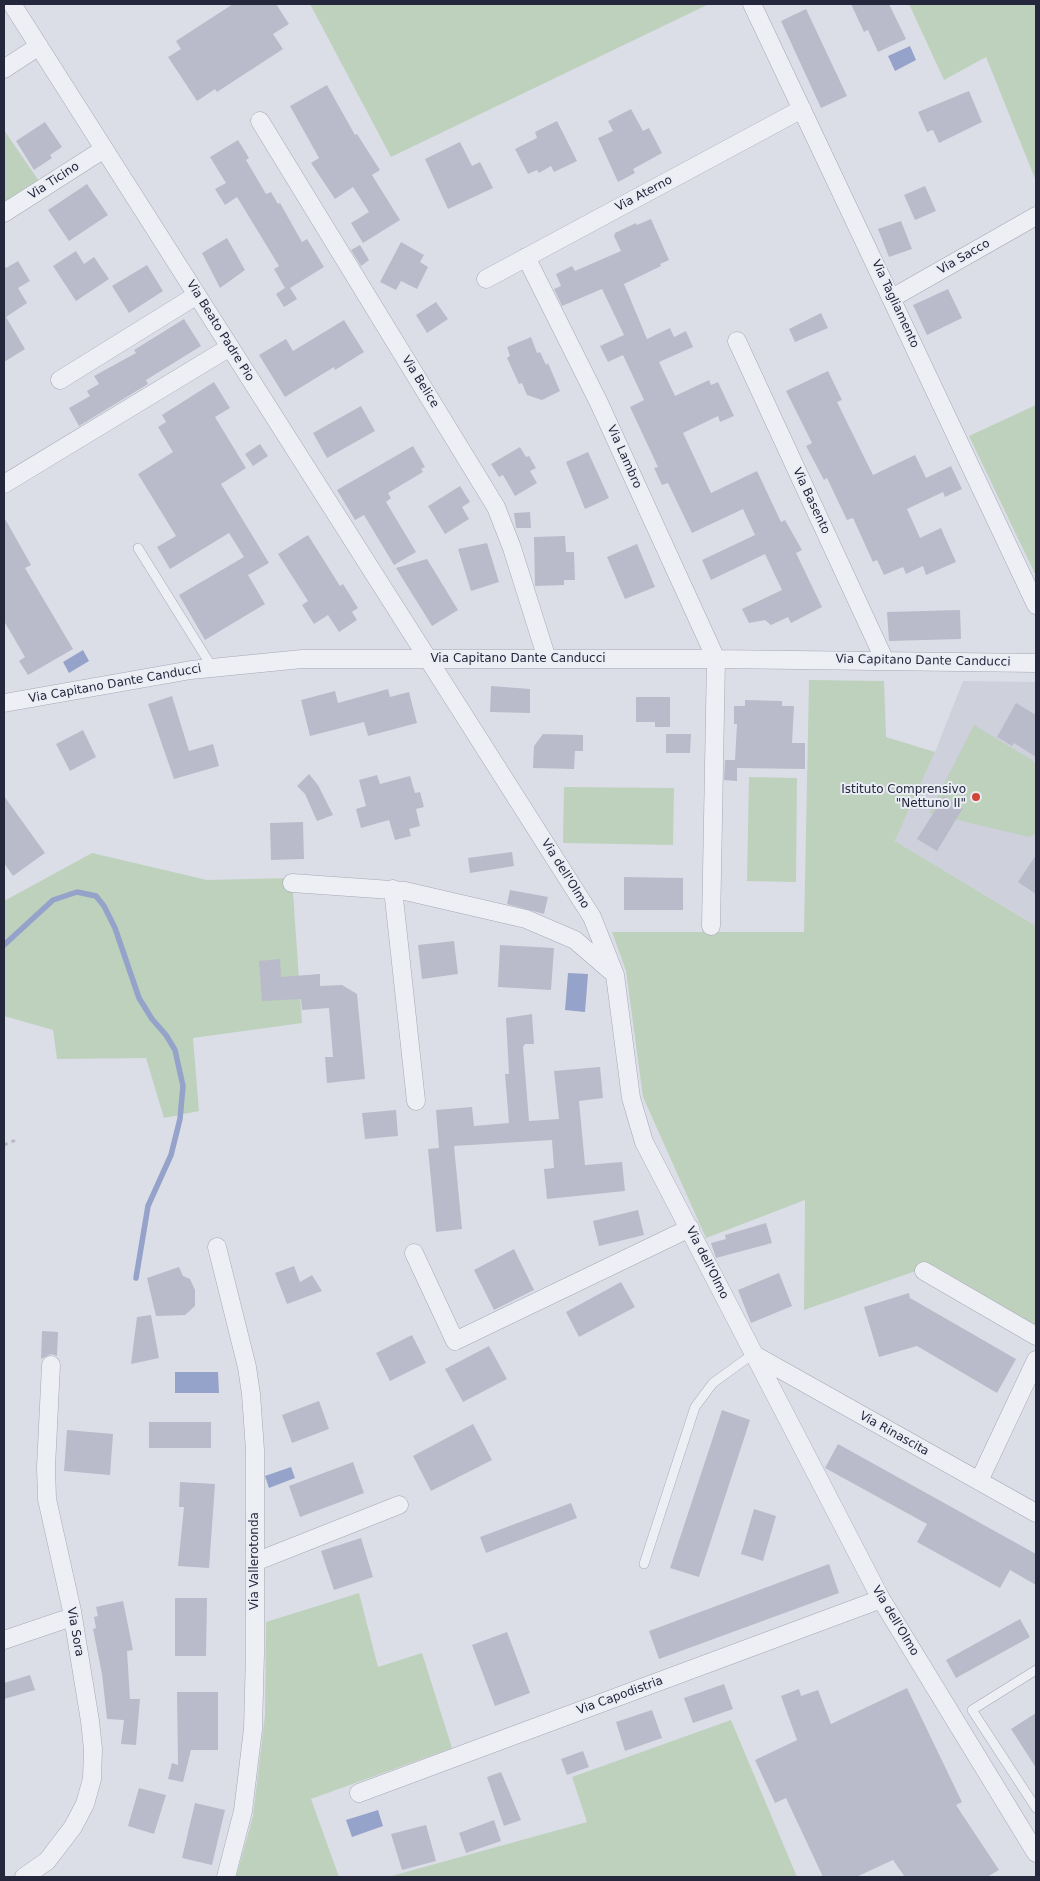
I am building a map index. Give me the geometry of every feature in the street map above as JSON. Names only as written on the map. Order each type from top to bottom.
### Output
[{"type":"street","name":"Via Beato Padre Pio","points":[[12,4],[230,346],[426,659]]},
{"type":"street","name":"Via Tagliamento","points":[[752,4],[1036,605]]},
{"type":"street","points":[[4,70],[39,46]]},
{"type":"street","name":"Via Aterno","points":[[486,279],[802,109]]},
{"type":"street","name":"Via Belice","points":[[260,121],[496,507],[512,548],[547,659]]},
{"type":"street","name":"Via Ticino","points":[[4,213],[104,149]]},
{"type":"street","name":"Via Sacco","points":[[892,298],[1036,216]]},
{"type":"street","name":"Via Lambro","points":[[526,258],[599,403],[716,659]]},
{"type":"street","points":[[60,380],[197,295]]},
{"type":"street","name":"Via Basento","points":[[737,341],[885,661]]},
{"type":"street","points":[[4,484],[230,346]]},
{"type":"street","name":"Via Capitano Dante Canducci","points":[[4,703],[212,667],[302,659],[716,659],[1036,663]]},
{"type":"street","name":"Via dell'Olmo","points":[[426,659],[587,909],[605,946],[615,975],[630,1090],[636,1119],[644,1142],[881,1598],[1036,1853]]},
{"type":"street","points":[[711,926],[716,659]]},
{"type":"street","points":[[292,882],[393,889],[540,923],[584,946],[615,975]]},
{"type":"street","points":[[393,889],[416,1101]]},
{"type":"street","points":[[414,1253],[455,1342],[690,1228]]},
{"type":"street","name":"Via Vallerotonda","points":[[217,1247],[241,1341],[251,1394],[254,1450],[255,1665],[251,1748],[242,1811],[226,1877]]},
{"type":"street","points":[[924,1271],[1036,1336]]},
{"type":"street","name":"Via Rinascita","points":[[753,1354],[1036,1514]]},
{"type":"street","points":[[979,1481],[1036,1360]]},
{"type":"street","name":"Via Sora","points":[[24,1877],[47,1862],[73,1827],[85,1804],[92,1779],[93,1749],[89,1712],[72,1611],[47,1500],[46,1472],[50,1365]]},
{"type":"street","points":[[255,1562],[400,1505]]},
{"type":"street","name":"Via Capodistria","points":[[359,1793],[881,1598]]},
{"type":"street","points":[[4,1640],[64,1620]]},
{"type":"lane","points":[[138,548],[212,667]]},
{"type":"lane","points":[[644,1564],[695,1407],[714,1383],[753,1354]]},
{"type":"lane","points":[[1036,1670],[972,1710],[1036,1808]]},
{"type":"path","points":[[4,1146],[16,1140]]},
{"type":"shaded area","name":"Istituto Comprensivo \"Nettuno II\"","points":[[963,681],[1036,682],[1036,926],[895,841],[935,752]]},
{"type":"green space","points":[[310,4],[709,4],[391,157]]},
{"type":"green space","points":[[909,4],[1036,4],[1036,181],[986,57],[944,80]]},
{"type":"green space","points":[[4,130],[39,181],[4,204]]},
{"type":"green space","points":[[1036,405],[1036,576],[969,436]]},
{"type":"green space","points":[[809,680],[884,681],[886,737],[935,752],[895,841],[1036,926],[1036,1325],[933,1265],[804,1310],[805,1200],[706,1238],[643,1097],[626,971],[612,932],[804,932]]},
{"type":"green space","points":[[974,725],[1032,760],[1036,766],[1036,834],[1029,837],[929,813]]},
{"type":"green space","points":[[749,777],[797,778],[796,882],[747,881]]},
{"type":"green space","points":[[564,787],[674,788],[673,845],[563,843]]},
{"type":"green space","points":[[92,853],[207,880],[292,878],[302,1023],[193,1038],[199,1111],[164,1118],[146,1058],[57,1059],[53,1030],[4,1016],[4,901]]},
{"type":"green space","points":[[359,1593],[378,1667],[422,1653],[452,1748],[311,1799],[339,1877],[236,1877],[253,1816],[265,1715],[266,1622]]},
{"type":"green space","points":[[731,1720],[797,1877],[388,1877],[587,1822],[572,1777]]},
{"type":"water","points":[[910,46],[916,60],[895,71],[888,56]]},
{"type":"water","points":[[83,650],[89,661],[69,673],[63,662]]},
{"type":"water","points":[[568,973],[588,974],[585,1012],[565,1010]]},
{"type":"water","points":[[175,1372],[218,1372],[219,1393],[175,1393]]},
{"type":"water","points":[[291,1467],[295,1478],[269,1488],[265,1476]]},
{"type":"water","points":[[378,1810],[383,1826],[352,1837],[346,1820]]},
{"type":"building","points":[[233,4],[276,4],[289,24],[273,34],[283,49],[217,92],[215,89],[197,101],[168,57],[181,49],[176,41]]},
{"type":"building","points":[[851,4],[889,4],[906,39],[878,52],[868,30],[864,32]]},
{"type":"building","points":[[806,9],[847,96],[821,108],[781,21]]},
{"type":"building","points":[[327,85],[355,135],[357,134],[380,170],[372,175],[400,220],[363,243],[351,223],[369,212],[353,187],[335,199],[311,163],[319,158],[290,106]]},
{"type":"building","points":[[969,91],[982,122],[939,143],[933,130],[927,132],[918,112]]},
{"type":"building","points":[[631,109],[643,131],[649,128],[662,153],[633,169],[635,173],[618,182],[598,138],[613,131],[608,121]]},
{"type":"building","points":[[557,121],[577,161],[554,172],[551,166],[539,173],[537,170],[528,174],[515,149],[537,138],[535,132]]},
{"type":"building","points":[[45,122],[62,147],[50,155],[52,158],[34,170],[16,141]]},
{"type":"building","points":[[238,140],[249,158],[246,160],[266,194],[271,192],[278,204],[280,203],[302,242],[307,239],[324,267],[290,288],[297,299],[284,307],[276,294],[285,288],[274,269],[279,266],[237,197],[225,205],[215,189],[226,183],[210,157]]},
{"type":"building","points":[[460,142],[472,166],[480,162],[493,188],[448,209],[425,159]]},
{"type":"building","points":[[87,184],[108,215],[69,241],[48,210]]},
{"type":"building","points":[[925,186],[936,211],[915,220],[904,195]]},
{"type":"building","points":[[651,219],[669,260],[660,264],[661,266],[624,284],[647,339],[670,328],[674,337],[686,331],[693,347],[659,362],[675,396],[709,380],[711,385],[718,382],[734,416],[720,422],[718,416],[683,433],[711,493],[757,471],[781,522],[785,520],[802,550],[796,553],[822,607],[791,623],[788,617],[771,625],[765,620],[749,623],[742,609],[782,590],[765,554],[711,580],[702,560],[755,535],[743,509],[692,533],[668,483],[662,485],[654,468],[658,467],[630,407],[644,400],[623,355],[608,362],[600,346],[624,335],[602,289],[562,306],[554,289],[561,286],[556,274],[572,266],[575,271],[621,251],[614,236],[615,233],[636,223],[637,225]]},
{"type":"building","points":[[901,221],[912,249],[889,257],[878,229]]},
{"type":"building","points":[[227,238],[245,270],[220,288],[202,253]]},
{"type":"building","points":[[401,242],[424,255],[420,262],[428,267],[417,289],[401,281],[396,290],[380,282]]},
{"type":"building","points":[[360,245],[369,260],[361,266],[351,250]]},
{"type":"building","points":[[76,251],[84,264],[94,257],[109,279],[76,301],[53,266]]},
{"type":"building","points":[[18,261],[30,281],[18,288],[27,303],[6,317],[25,349],[4,362],[4,265],[6,268]]},
{"type":"building","points":[[147,265],[163,291],[129,313],[112,286]]},
{"type":"building","points":[[948,289],[962,318],[927,335],[913,305]]},
{"type":"building","points":[[436,302],[448,319],[427,333],[416,315]]},
{"type":"building","points":[[821,313],[828,328],[795,342],[789,329]]},
{"type":"building","points":[[184,319],[201,346],[146,380],[148,384],[79,426],[69,408],[90,396],[87,391],[99,384],[94,376],[136,353],[134,350]]},
{"type":"building","points":[[344,320],[364,352],[335,370],[334,367],[285,397],[259,355],[286,339],[293,351]]},
{"type":"building","points":[[531,337],[537,353],[540,352],[546,365],[548,363],[560,391],[542,400],[527,395],[522,383],[519,384],[507,358],[510,356],[507,347]]},
{"type":"building","points":[[828,371],[842,400],[837,402],[873,475],[915,455],[926,478],[951,466],[962,489],[945,497],[943,492],[907,509],[920,538],[941,528],[956,562],[926,575],[923,566],[906,574],[903,567],[884,575],[877,560],[873,562],[853,518],[847,520],[827,478],[824,480],[806,446],[812,443],[786,391]]},
{"type":"building","points":[[214,382],[230,408],[215,417],[246,468],[221,484],[269,563],[248,575],[265,604],[205,640],[179,595],[244,557],[229,533],[170,569],[157,547],[176,536],[138,474],[173,452],[158,427],[166,422],[162,415]]},
{"type":"building","points":[[361,406],[375,431],[327,458],[313,433]]},
{"type":"building","points":[[260,444],[268,456],[253,466],[245,454]]},
{"type":"building","points":[[413,446],[425,467],[421,469],[423,472],[388,493],[391,498],[386,502],[416,552],[394,565],[364,515],[355,520],[337,490]]},
{"type":"building","points":[[520,447],[526,457],[529,456],[536,468],[530,471],[537,483],[515,496],[503,475],[499,477],[491,464]]},
{"type":"building","points":[[588,452],[609,498],[585,509],[566,462]]},
{"type":"building","points":[[460,486],[470,502],[462,507],[469,519],[445,534],[428,506]]},
{"type":"building","points":[[530,512],[531,528],[516,528],[514,513]]},
{"type":"building","points":[[4,517],[31,565],[25,568],[73,649],[28,675],[19,661],[25,657],[4,621]]},
{"type":"building","points":[[308,535],[340,586],[343,584],[358,608],[352,612],[357,620],[339,632],[328,615],[314,624],[302,605],[308,601],[278,554]]},
{"type":"building","points":[[565,536],[566,552],[574,552],[575,580],[564,580],[564,585],[535,586],[534,537]]},
{"type":"building","points":[[487,543],[499,582],[471,591],[458,549]]},
{"type":"building","points":[[637,544],[655,587],[625,599],[607,557]]},
{"type":"building","points":[[427,559],[458,610],[432,626],[396,568]]},
{"type":"building","points":[[960,610],[961,639],[889,641],[887,612]]},
{"type":"building","points":[[491,686],[530,689],[530,713],[490,712]]},
{"type":"building","points":[[388,689],[390,697],[409,692],[417,723],[368,736],[364,722],[310,736],[301,700],[335,691],[338,703]]},
{"type":"building","points":[[172,696],[189,751],[213,744],[219,766],[174,779],[148,704]]},
{"type":"building","points":[[636,697],[670,697],[670,727],[655,727],[655,722],[636,722]]},
{"type":"building","points":[[745,700],[782,701],[782,706],[794,706],[792,743],[805,743],[805,769],[737,768],[737,781],[724,780],[725,760],[735,760],[737,724],[734,724],[734,706],[745,706]]},
{"type":"building","points":[[1016,703],[1036,715],[1036,757],[1014,743],[1012,746],[997,737]]},
{"type":"building","points":[[83,730],[96,757],[70,771],[56,744]]},
{"type":"building","points":[[543,734],[583,735],[583,751],[575,751],[574,769],[533,768],[534,746]]},
{"type":"building","points":[[666,734],[691,734],[690,753],[666,753]]},
{"type":"building","points":[[309,774],[318,785],[333,815],[317,821],[305,794],[297,786]]},
{"type":"building","points":[[377,775],[380,784],[410,776],[415,793],[420,792],[424,807],[416,809],[420,826],[409,829],[411,836],[395,840],[389,820],[361,828],[356,809],[366,806],[359,780]]},
{"type":"building","points":[[4,796],[45,853],[13,876],[4,863]]},
{"type":"building","points":[[944,796],[963,808],[937,851],[917,839]]},
{"type":"building","points":[[303,822],[304,859],[271,860],[270,823]]},
{"type":"building","points":[[512,852],[514,866],[470,873],[468,858]]},
{"type":"building","points":[[1036,855],[1036,894],[1018,882]]},
{"type":"building","points":[[624,877],[683,878],[683,910],[624,910]]},
{"type":"building","points":[[510,890],[548,897],[544,914],[507,904]]},
{"type":"building","points":[[454,941],[458,974],[422,979],[418,945]]},
{"type":"building","points":[[500,945],[554,948],[551,990],[498,987]]},
{"type":"building","points":[[280,959],[281,977],[320,974],[320,986],[342,985],[357,994],[365,1079],[327,1083],[325,1057],[333,1057],[329,1008],[302,1010],[301,999],[262,1001],[259,961]]},
{"type":"building","points":[[532,1014],[534,1044],[525,1044],[523,1047],[529,1121],[559,1119],[554,1071],[600,1067],[603,1098],[579,1101],[585,1165],[622,1162],[625,1191],[547,1199],[544,1169],[554,1168],[552,1140],[454,1146],[462,1229],[436,1232],[428,1149],[439,1148],[436,1110],[472,1107],[474,1126],[509,1123],[505,1074],[509,1074],[506,1018]]},
{"type":"building","points":[[396,1110],[398,1136],[365,1139],[362,1113]]},
{"type":"building","points":[[638,1210],[644,1235],[599,1246],[593,1221]]},
{"type":"building","points":[[766,1223],[772,1243],[716,1258],[711,1243],[726,1239],[725,1235]]},
{"type":"building","points":[[514,1249],[534,1290],[494,1310],[474,1270]]},
{"type":"building","points":[[294,1266],[300,1282],[312,1275],[322,1291],[287,1304],[275,1273]]},
{"type":"building","points":[[179,1267],[183,1276],[190,1279],[195,1290],[195,1306],[185,1315],[156,1316],[147,1278]]},
{"type":"building","points":[[779,1273],[792,1306],[751,1323],[738,1290]]},
{"type":"building","points":[[621,1282],[635,1307],[579,1337],[566,1312]]},
{"type":"building","points":[[909,1293],[910,1298],[1016,1359],[997,1393],[917,1346],[879,1357],[864,1307]]},
{"type":"building","points":[[151,1315],[159,1358],[131,1364],[137,1317]]},
{"type":"building","points":[[42,1331],[58,1332],[57,1356],[51,1354],[41,1359]]},
{"type":"building","points":[[412,1335],[426,1363],[390,1381],[376,1353]]},
{"type":"building","points":[[489,1346],[507,1379],[463,1402],[445,1369]]},
{"type":"building","points":[[319,1401],[329,1429],[292,1443],[282,1415]]},
{"type":"building","points":[[722,1410],[750,1420],[699,1577],[670,1568]]},
{"type":"building","points":[[149,1422],[211,1422],[211,1448],[149,1448]]},
{"type":"building","points":[[473,1424],[492,1460],[431,1491],[413,1456]]},
{"type":"building","points":[[67,1430],[113,1434],[110,1475],[64,1471]]},
{"type":"building","points":[[838,1444],[1036,1554],[1036,1585],[1010,1570],[1000,1588],[917,1542],[927,1524],[825,1468]]},
{"type":"building","points":[[353,1462],[364,1493],[300,1517],[289,1486]]},
{"type":"building","points":[[180,1482],[215,1484],[209,1568],[178,1566],[184,1507],[179,1507]]},
{"type":"building","points":[[571,1503],[577,1518],[486,1553],[480,1537]]},
{"type":"building","points":[[754,1509],[776,1516],[763,1561],[741,1554]]},
{"type":"building","points":[[361,1538],[373,1577],[334,1590],[321,1551]]},
{"type":"building","points":[[829,1564],[839,1593],[659,1659],[649,1631]]},
{"type":"building","points":[[175,1598],[207,1598],[206,1656],[175,1656]]},
{"type":"building","points":[[123,1601],[133,1650],[127,1651],[130,1699],[140,1699],[136,1745],[121,1744],[124,1720],[107,1719],[102,1674],[93,1629],[96,1628],[94,1617],[98,1616],[96,1607]]},
{"type":"building","points":[[1020,1619],[1030,1637],[956,1678],[946,1660]]},
{"type":"building","points":[[507,1632],[530,1693],[495,1706],[472,1645]]},
{"type":"building","points":[[30,1675],[35,1690],[4,1699],[4,1683]]},
{"type":"building","points":[[724,1684],[733,1709],[693,1723],[684,1698]]},
{"type":"building","points":[[907,1688],[962,1802],[956,1805],[999,1870],[987,1877],[905,1877],[893,1860],[856,1877],[823,1877],[786,1798],[775,1803],[755,1760],[797,1740],[781,1696],[799,1689],[801,1696],[818,1690],[831,1724]]},
{"type":"building","points":[[177,1692],[218,1692],[218,1750],[191,1750],[183,1782],[168,1779],[172,1763],[178,1765]]},
{"type":"building","points":[[652,1710],[662,1738],[625,1751],[616,1722]]},
{"type":"building","points":[[1036,1713],[1036,1768],[1011,1729]]},
{"type":"building","points":[[583,1751],[589,1767],[567,1775],[561,1759]]},
{"type":"building","points":[[501,1772],[521,1820],[504,1826],[487,1777]]},
{"type":"building","points":[[139,1788],[166,1795],[154,1834],[128,1826]]},
{"type":"building","points":[[195,1803],[225,1810],[212,1865],[182,1858]]},
{"type":"building","points":[[494,1820],[501,1841],[466,1853],[459,1833]]},
{"type":"building","points":[[426,1825],[436,1861],[402,1870],[391,1834]]},
{"type":"waterway","points":[[4,945],[53,900],[77,892],[96,896],[104,906],[115,928],[139,998],[175,1050],[183,1086],[180,1119],[171,1155],[148,1206],[136,1278]]},
{"type":"place","name":"Istituto Comprensivo \"Nettuno II\"","points":[[976,797]]}]
